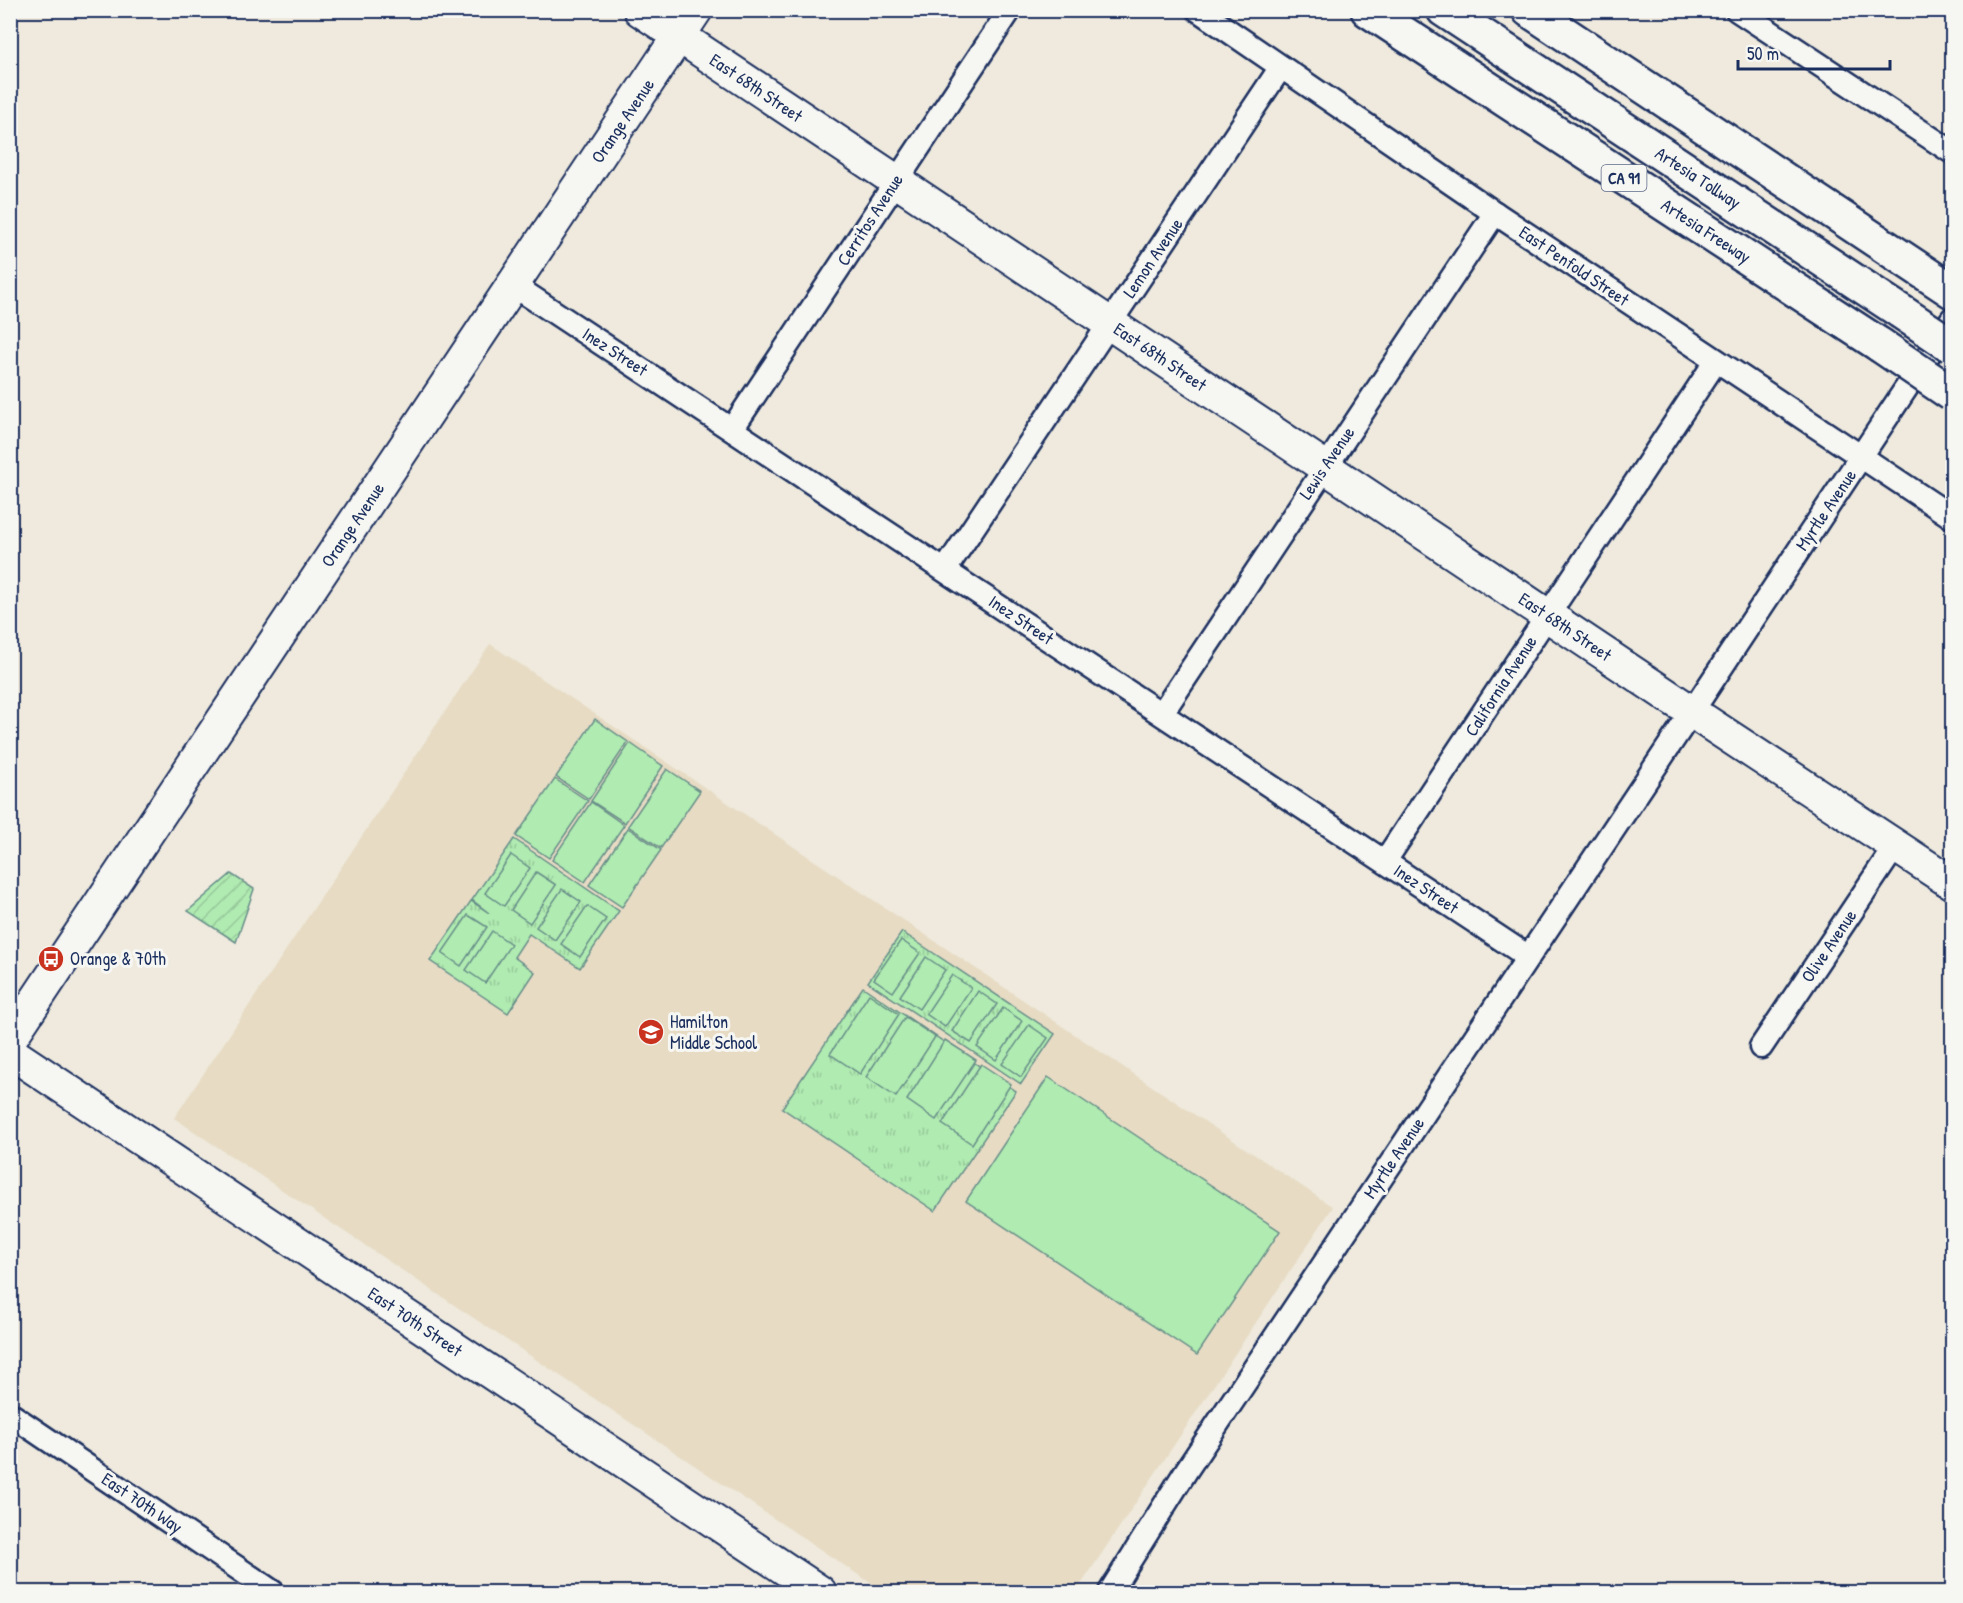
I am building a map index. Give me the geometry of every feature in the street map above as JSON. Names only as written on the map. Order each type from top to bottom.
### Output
[{"type":"highway","name":"Artesia Freeway","points":[[1368,10],[1953,394]]},
{"type":"highway","name":"Artesia Tollway","points":[[1444,10],[1953,346]]},
{"type":"highway","points":[[1529,10],[1945,286]]},
{"type":"street","name":"East 68th Street","points":[[640,10],[1692,713],[1896,845],[1949,873]]},
{"type":"street","name":"Orange Avenue","points":[[10,1039],[696,10]]},
{"type":"street","name":"Cerritos Avenue","points":[[732,429],[1010,10]]},
{"type":"street","name":"East Penfold Street","points":[[1198,10],[1495,213],[1953,517]]},
{"type":"street","points":[[1737,10],[1953,152]]},
{"type":"street","name":"Lemon Avenue","points":[[945,570],[1281,67]]},
{"type":"street","name":"Lewis Avenue","points":[[1162,713],[1495,213]]},
{"type":"street","name":"Inez Street","points":[[513,285],[1527,957]]},
{"type":"street","name":"Myrtle Avenue","points":[[1110,1593],[1186,1471],[1953,319]]},
{"type":"street","name":"California Avenue","points":[[1385,861],[1716,360]]},
{"type":"street","name":"Olive Avenue","points":[[1761,1047],[1896,845]]},
{"type":"street","name":"East 70th Street","points":[[10,1052],[820,1593]]},
{"type":"street","name":"East 70th Way","points":[[10,1414],[273,1593]]},
{"type":"shaded area","name":"Hamilton Middle School","points":[[490,644],[1333,1207],[1076,1592],[884,1592],[174,1118]]},
{"type":"green space","points":[[595,719],[628,742],[589,799],[556,777]]},
{"type":"green space","points":[[630,743],[663,766],[625,823],[591,801]]},
{"type":"green space","points":[[667,769],[700,791],[661,848],[628,826]]},
{"type":"green space","points":[[555,779],[588,801],[549,858],[516,836]]},
{"type":"green space","points":[[591,802],[624,825],[585,882],[552,860]]},
{"type":"green space","points":[[628,828],[661,850],[622,907],[589,885]]},
{"type":"green space","points":[[514,839],[619,911],[580,968],[529,934],[514,957],[535,972],[508,1013],[430,961],[471,901],[489,913],[472,900]]},
{"type":"green space","points":[[511,855],[530,868],[504,906],[485,893]]},
{"type":"green space","points":[[536,872],[556,885],[530,923],[511,910]]},
{"type":"green space","points":[[231,874],[254,889],[236,942],[188,911]]},
{"type":"green space","points":[[562,889],[581,902],[555,940],[536,927]]},
{"type":"green space","points":[[587,906],[606,919],[580,957],[561,944]]},
{"type":"green space","points":[[468,915],[487,927],[461,966],[442,953]]},
{"type":"green space","points":[[492,931],[511,944],[485,983],[466,970]]},
{"type":"green space","points":[[902,932],[1055,1034],[1021,1084],[868,982]]},
{"type":"green space","points":[[901,940],[920,953],[893,992],[874,979]]},
{"type":"green space","points":[[926,957],[945,970],[919,1009],[900,996]]},
{"type":"green space","points":[[952,975],[971,988],[945,1027],[926,1014]]},
{"type":"green space","points":[[863,987],[1016,1091],[935,1211],[782,1108]]},
{"type":"green space","points":[[978,991],[997,1004],[971,1043],[952,1031]]},
{"type":"green space","points":[[869,994],[899,1014],[860,1074],[830,1054]]},
{"type":"green space","points":[[1003,1008],[1022,1021],[996,1060],[977,1047]]},
{"type":"green space","points":[[905,1017],[935,1037],[896,1097],[866,1077]]},
{"type":"green space","points":[[1029,1025],[1048,1038],[1021,1077],[1002,1064]]},
{"type":"green space","points":[[945,1040],[976,1060],[936,1120],[907,1100]]},
{"type":"green space","points":[[981,1064],[1011,1084],[972,1144],[942,1124]]},
{"type":"green space","points":[[1048,1077],[1280,1231],[1197,1355],[966,1201]]},
{"type":"place","name":"Orange & 70th","points":[[51,959]]},
{"type":"place","name":"Hamilton Middle School","points":[[651,1032]]}]
